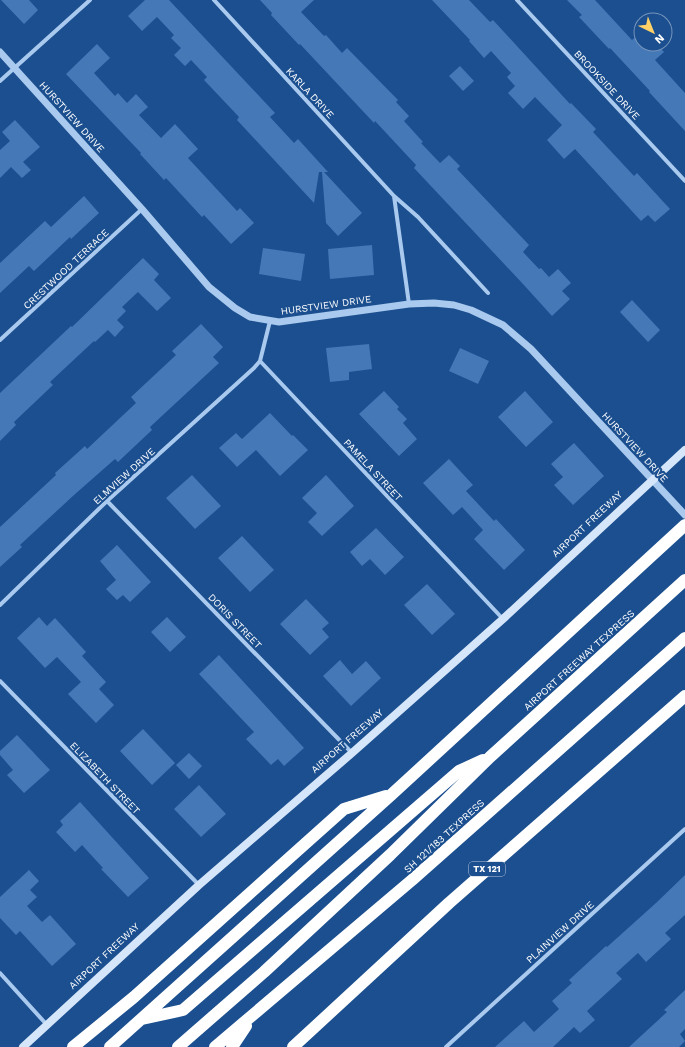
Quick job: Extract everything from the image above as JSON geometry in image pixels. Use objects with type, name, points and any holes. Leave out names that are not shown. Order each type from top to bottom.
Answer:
[{"type":"highway","points":[[110,1047],[391,795],[685,525]]},
{"type":"highway","name":"AIRPORT FREEWAY TEXPRESS","points":[[490,758],[685,580]]},
{"type":"highway","name":"SH 121/183 TEXPRESS","points":[[215,1047],[412,880],[685,638]]},
{"type":"highway","name":"TX 121","points":[[293,1047],[449,903],[685,696]]},
{"type":"highway","points":[[141,1019],[184,1010],[459,771],[490,758]]},
{"type":"highway","points":[[178,1047],[264,972],[390,855],[490,758]]},
{"type":"highway","points":[[73,1047],[134,997],[344,809],[391,795]]},
{"type":"highway","points":[[232,1047],[254,1013]]},
{"type":"main road","name":"AIRPORT FREEWAY","points":[[23,1047],[199,885],[352,753],[503,619],[685,450]]},
{"type":"street","points":[[0,81],[90,0]]},
{"type":"street","name":"KARLA DRIVE","points":[[214,0],[394,196],[418,217],[488,293]]},
{"type":"street","name":"BROOKSIDE DRIVE","points":[[517,0],[685,181]]},
{"type":"street","name":"HURSTVIEW DRIVE","points":[[0,52],[142,209],[209,287],[235,308],[250,317],[279,322],[409,304],[434,303],[454,305],[487,316],[503,325],[531,349],[685,515]]},
{"type":"street","points":[[394,196],[409,304]]},
{"type":"street","name":"CRESTWOOD TERRACE","points":[[0,340],[142,209]]},
{"type":"street","points":[[260,361],[270,321]]},
{"type":"street","name":"ELMVIEW DRIVE","points":[[0,605],[107,501],[260,361]]},
{"type":"street","name":"PAMELA STREET","points":[[260,361],[503,619]]},
{"type":"street","name":"DORIS STREET","points":[[107,501],[352,753]]},
{"type":"street","name":"ELIZABETH STREET","points":[[0,682],[199,885]]},
{"type":"street","name":"PLAINVIEW DRIVE","points":[[446,1047],[685,829]]},
{"type":"street","points":[[0,973],[47,1024]]},
{"type":"building","points":[[1,0],[29,0],[38,10],[24,24]]},
{"type":"building","points":[[145,0],[169,0],[275,113],[270,117],[294,143],[298,139],[328,172],[324,172],[362,213],[338,236],[326,223],[322,172],[319,172],[314,203],[237,120],[239,117],[204,80],[207,77],[191,60],[185,66],[174,55],[181,48],[171,38],[174,35],[157,17],[142,31],[128,16]]},
{"type":"building","points":[[260,0],[314,0],[301,12],[324,36],[326,35],[342,53],[347,48],[398,100],[396,102],[409,116],[404,121],[423,142],[421,143],[440,163],[449,155],[460,166],[457,169],[529,245],[523,252],[539,269],[541,268],[549,277],[558,269],[571,283],[562,291],[570,299],[552,316],[414,168],[416,165],[375,121],[374,123],[300,44],[299,45],[271,15],[272,13]]},
{"type":"building","points":[[432,0],[469,0],[490,22],[493,20],[570,104],[571,103],[596,129],[593,132],[634,176],[637,173],[670,209],[655,222],[648,215],[641,221],[575,149],[564,159],[547,140],[562,125],[535,97],[523,109],[508,93],[515,86],[507,77],[511,73],[491,51],[484,58],[469,41],[470,40]]},
{"type":"building","points":[[567,0],[595,0],[632,40],[633,39],[633,52],[664,52],[655,60],[685,93],[685,131],[649,92],[650,91],[579,17],[582,15]]},
{"type":"building","points":[[97,44],[110,58],[94,73],[115,96],[118,93],[127,103],[136,94],[148,107],[139,115],[161,138],[175,124],[198,149],[188,158],[237,211],[240,208],[254,223],[231,244],[204,215],[202,217],[166,178],[164,180],[140,154],[141,153],[66,74]]},
{"type":"building","points":[[460,66],[474,81],[463,91],[449,76]]},
{"type":"building","points":[[15,120],[40,147],[23,162],[31,170],[22,178],[11,167],[0,178],[0,150],[10,141],[2,132]]},
{"type":"building","points":[[84,196],[99,213],[71,239],[70,237],[34,271],[29,266],[0,293],[0,263],[45,221],[51,227]]},
{"type":"building","points":[[372,245],[374,275],[330,279],[328,249]]},
{"type":"building","points":[[263,248],[305,254],[301,281],[259,274]]},
{"type":"building","points":[[143,258],[159,274],[154,280],[171,298],[157,311],[138,292],[122,307],[126,311],[117,320],[124,327],[115,337],[108,330],[95,342],[94,341],[50,382],[53,385],[14,422],[16,425],[0,441],[0,393],[71,326],[72,327]]},
{"type":"building","points":[[632,300],[660,330],[648,342],[620,312]]},
{"type":"building","points":[[201,324],[223,347],[213,357],[219,363],[150,427],[152,430],[118,462],[115,459],[74,495],[20,545],[22,547],[0,567],[0,527],[56,475],[55,473],[85,446],[87,449],[136,403],[131,397],[176,355],[172,351]]},
{"type":"building","points":[[369,344],[372,369],[349,372],[349,380],[330,382],[326,348]]},
{"type":"building","points":[[460,348],[489,361],[478,384],[449,371]]},
{"type":"building","points":[[384,391],[399,407],[397,409],[407,419],[403,423],[417,439],[399,456],[359,414]]},
{"type":"building","points":[[525,391],[553,422],[526,447],[498,417]]},
{"type":"building","points":[[270,413],[308,450],[280,476],[256,450],[237,467],[219,448],[236,433],[242,439]]},
{"type":"building","points":[[574,443],[604,476],[573,505],[554,485],[563,477],[551,464]]},
{"type":"building","points":[[449,459],[473,485],[466,491],[494,521],[496,519],[525,550],[504,570],[474,539],[483,530],[462,507],[453,515],[423,483]]},
{"type":"building","points":[[192,475],[221,506],[195,529],[166,498]]},
{"type":"building","points":[[326,475],[354,506],[322,536],[308,522],[317,513],[302,498]]},
{"type":"building","points":[[376,528],[404,557],[385,575],[370,559],[362,566],[350,552]]},
{"type":"building","points":[[242,536],[274,570],[250,592],[218,558]]},
{"type":"building","points":[[117,545],[151,582],[130,602],[123,595],[117,600],[106,589],[116,580],[100,561]]},
{"type":"building","points":[[427,584],[455,614],[432,635],[404,605]]},
{"type":"building","points":[[306,599],[329,623],[322,629],[329,637],[310,655],[280,624]]},
{"type":"building","points":[[39,617],[47,626],[55,618],[86,652],[82,656],[106,682],[99,689],[114,705],[96,723],[68,694],[81,682],[57,657],[45,668],[17,638]]},
{"type":"building","points":[[167,617],[186,637],[170,652],[151,632]]},
{"type":"building","points":[[219,655],[304,748],[284,766],[278,759],[271,765],[246,739],[254,732],[199,674]]},
{"type":"building","points":[[340,660],[352,674],[366,661],[381,678],[351,706],[323,676]]},
{"type":"building","points":[[143,729],[175,763],[152,785],[120,751]]},
{"type":"building","points":[[17,735],[50,770],[24,793],[7,775],[13,770],[0,755],[0,751]]},
{"type":"building","points":[[189,753],[202,766],[189,779],[176,765]]},
{"type":"building","points":[[199,785],[226,814],[201,837],[174,809]]},
{"type":"building","points":[[80,802],[149,878],[128,897],[101,869],[103,868],[82,845],[75,852],[56,832],[63,825],[60,821]]},
{"type":"building","points":[[29,870],[39,881],[30,890],[37,897],[27,906],[42,922],[50,915],[76,944],[52,966],[20,931],[16,935],[0,918],[0,897]]},
{"type":"building","points":[[685,875],[685,915],[665,933],[671,939],[646,962],[638,953],[616,973],[622,979],[587,1011],[595,1020],[580,1033],[574,1027],[553,1047],[495,1047],[524,1021],[534,1032],[559,1009],[552,1001],[572,983],[569,980],[656,903]]},
{"type":"building","points":[[685,990],[685,1029],[680,1034],[685,1041],[679,1047],[629,1047],[667,1012],[664,1010]]}]
